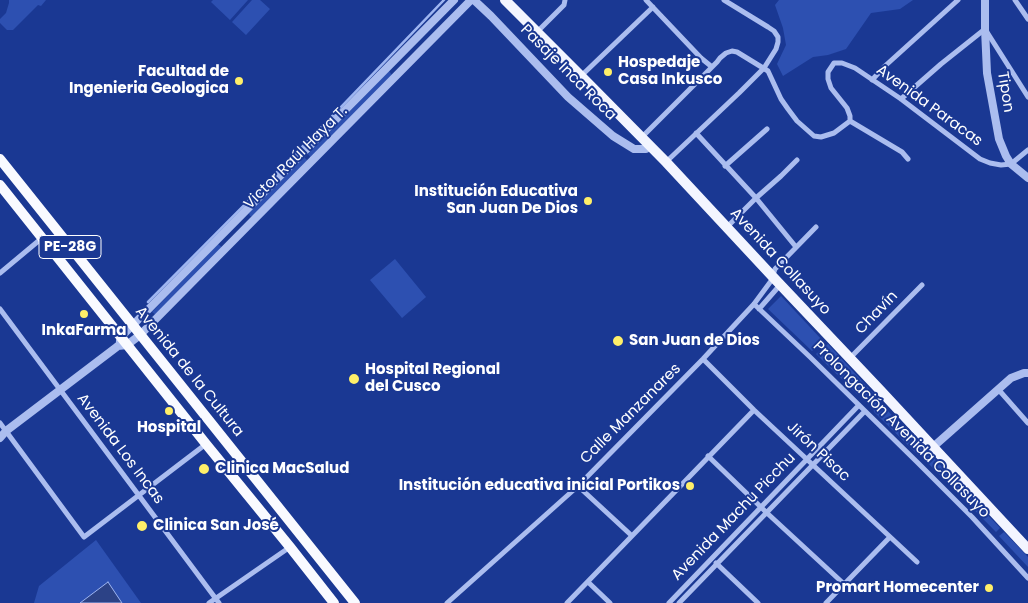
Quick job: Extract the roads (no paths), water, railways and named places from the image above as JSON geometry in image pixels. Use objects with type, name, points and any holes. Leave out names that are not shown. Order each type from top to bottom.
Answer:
[{"type":"highway","name":"Avenida de la Cultura","points":[[0,159],[356,603]]},
{"type":"highway","name":"Avenida de la Cultura","points":[[0,184],[122,343],[334,603]]},
{"type":"main road","name":"Avenida Collasuyo","points":[[505,0],[666,162],[1028,549]]},
{"type":"street","name":"Victor Raúl Haya T.","points":[[122,343],[132,325],[454,0]]},
{"type":"street","name":"Victor Raúl Haya T.","points":[[122,343],[140,335],[473,0]]},
{"type":"street","name":"Pasaje Inca Roca","points":[[473,0],[491,16],[568,97],[613,136],[634,149],[646,149],[650,146]]},
{"type":"street","points":[[537,32],[564,5],[565,0]]},
{"type":"street","points":[[646,0],[712,67]]},
{"type":"street","points":[[666,162],[740,93],[764,68],[776,50],[778,37],[774,31],[724,0]]},
{"type":"street","points":[[872,80],[958,0]]},
{"type":"street","name":"Tipon","points":[[985,0],[987,73],[999,139],[1011,164],[1028,178]]},
{"type":"street","points":[[1015,0],[1028,19]]},
{"type":"street","points":[[581,76],[653,7]]},
{"type":"street","points":[[900,99],[985,28],[1028,97]]},
{"type":"street","points":[[420,34],[429,43]]},
{"type":"street","points":[[642,137],[720,58],[732,51],[738,52],[771,74],[781,99],[797,121],[814,136],[821,137],[834,133],[850,121],[902,152],[908,159]]},
{"type":"street","name":"Avenida Paracas","points":[[850,121],[847,108],[831,88],[828,78],[828,72],[834,63],[842,63],[854,68],[900,99],[980,159],[1001,165],[1011,164]]},
{"type":"street","points":[[725,166],[767,129]]},
{"type":"street","points":[[696,133],[756,198],[796,248]]},
{"type":"street","points":[[1011,164],[1028,150]]},
{"type":"street","points":[[727,228],[797,160]]},
{"type":"street","name":"Calle Manzanares","points":[[447,603],[578,486],[703,359],[754,304],[771,281],[775,269],[816,228]]},
{"type":"street","points":[[0,273],[42,238]]},
{"type":"street","points":[[759,309],[780,285]]},
{"type":"street","name":"Chavín","points":[[850,358],[922,285]]},
{"type":"street","name":"Prolongación Avenida Collasuyo","points":[[754,304],[810,356],[972,517],[1028,578]]},
{"type":"street","name":"Avenida Los Incas","points":[[0,309],[217,601]]},
{"type":"street","points":[[0,438],[3,431],[61,391],[122,343]]},
{"type":"street","name":"Jirón Pisac","points":[[703,359],[754,410],[917,562]]},
{"type":"street","points":[[933,447],[1011,378],[1028,373]]},
{"type":"street","points":[[998,389],[1028,422]]},
{"type":"street","name":"Avenida Machu Picchu","points":[[669,603],[858,405]]},
{"type":"street","points":[[567,603],[754,410]]},
{"type":"street","name":"Avenida Machu Picchu","points":[[680,603],[865,411]]},
{"type":"street","points":[[0,423],[3,431],[84,537],[206,444]]},
{"type":"street","points":[[708,456],[767,514],[844,584]]},
{"type":"street","points":[[578,486],[631,535]]},
{"type":"street","points":[[826,603],[890,537]]},
{"type":"street","points":[[209,603],[217,601],[290,547]]},
{"type":"street","points":[[712,559],[758,603]]},
{"type":"street","points":[[588,582],[610,603]]},
{"type":"waterway","points":[[148,302],[319,130],[444,0]]},
{"type":"place","name":"Hospedaje Casa Inkusco","points":[[608,72]]},
{"type":"place","name":"Facultad de Ingenieria Geologica","points":[[239,81]]},
{"type":"place","name":"Institución Educativa San Juan De Dios","points":[[588,201]]},
{"type":"place","name":"InkaFarma","points":[[84,314]]},
{"type":"place","name":"San Juan de Dios","points":[[618,341]]},
{"type":"place","name":"Hospital Regional del Cusco","points":[[354,379]]},
{"type":"place","name":"Hospital","points":[[169,411]]},
{"type":"place","name":"Clinica MacSalud","points":[[204,469]]},
{"type":"place","name":"Institución educativa inicial Portikos","points":[[690,486]]},
{"type":"place","name":"Clinica San José","points":[[142,526]]},
{"type":"place","name":"Promart Homecenter","points":[[989,588]]}]
